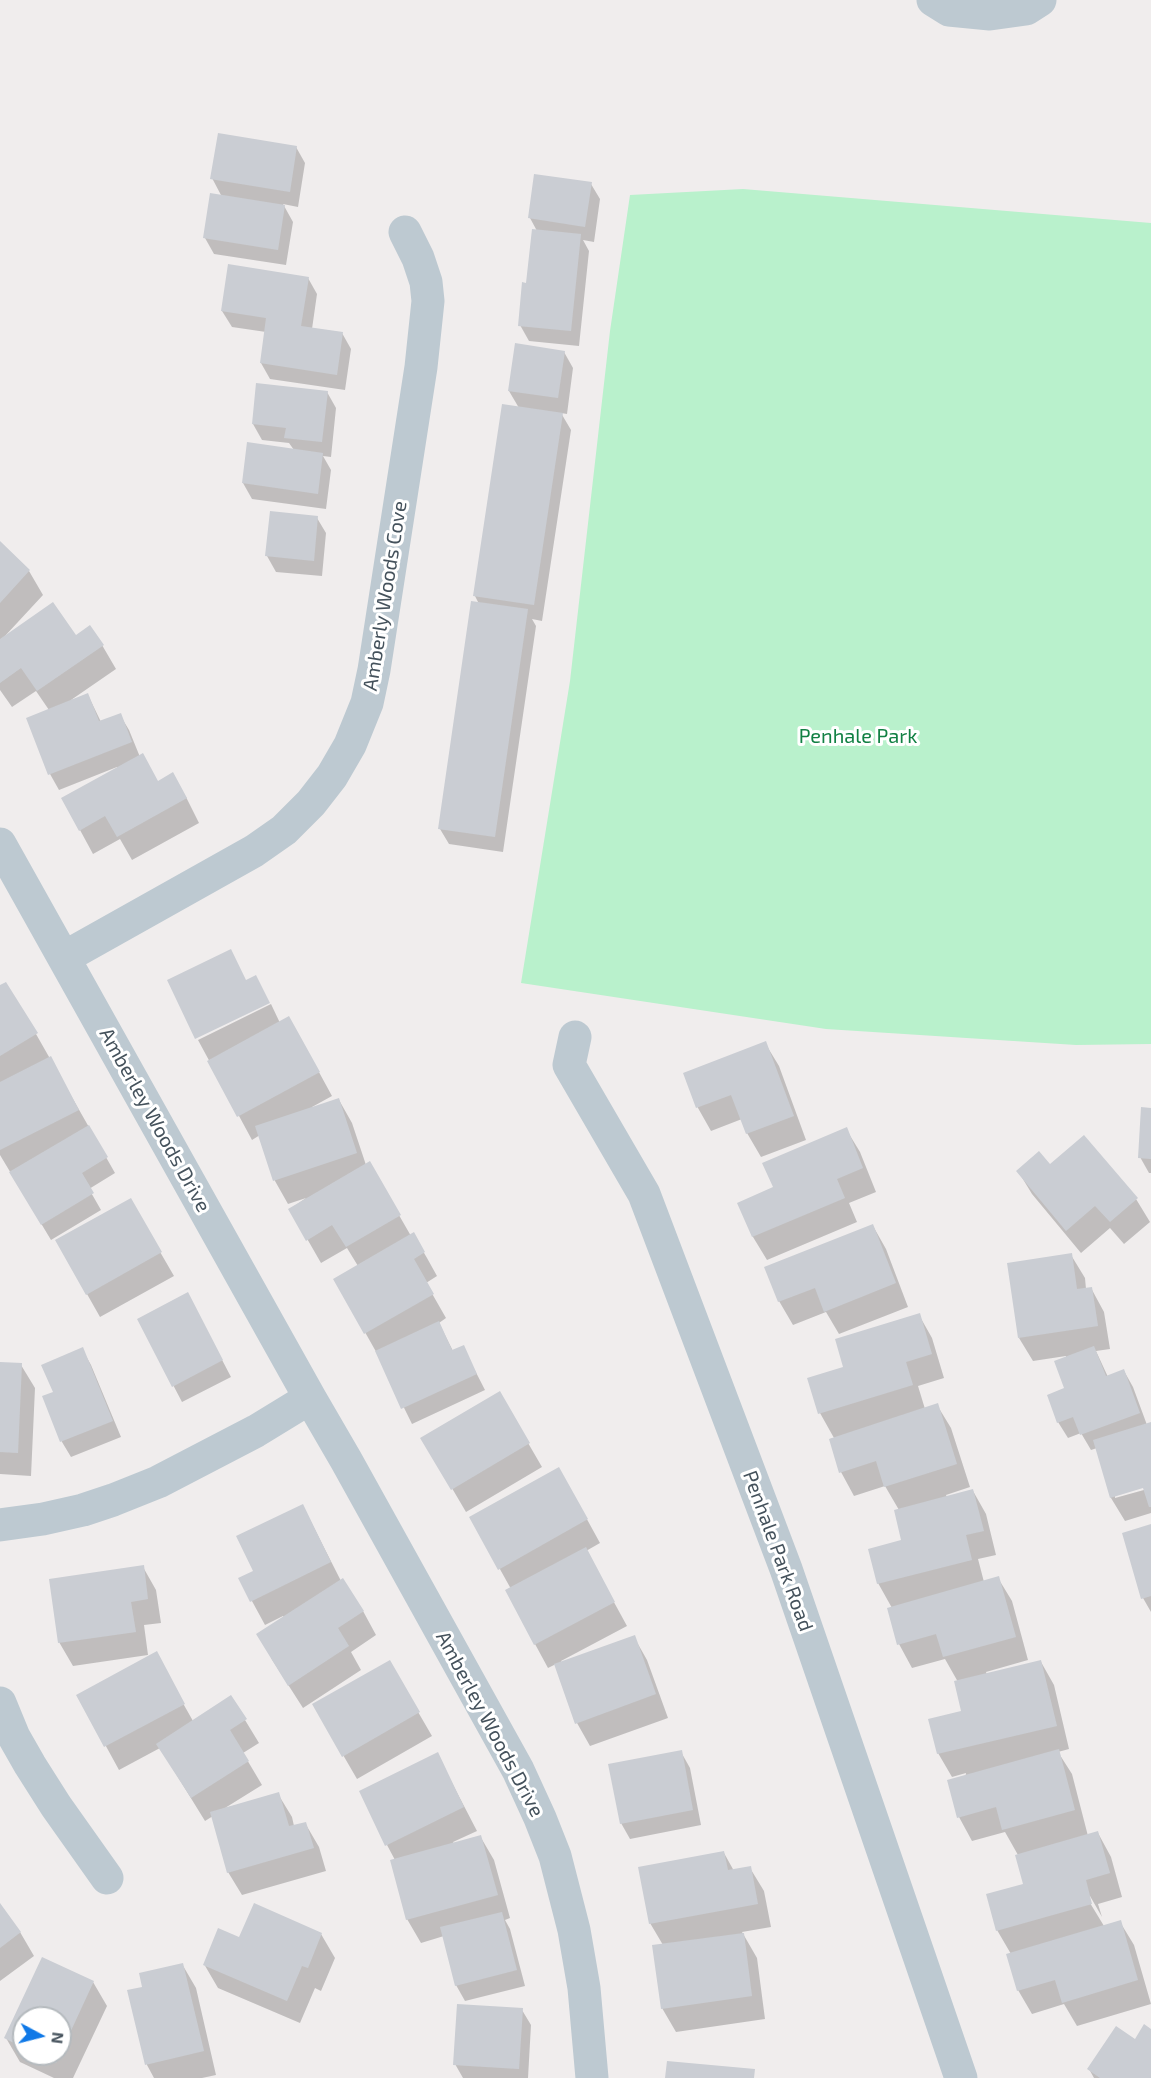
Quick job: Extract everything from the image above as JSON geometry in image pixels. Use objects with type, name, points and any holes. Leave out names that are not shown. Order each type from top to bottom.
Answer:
[{"type":"street","points":[[933,0],[949,10],[990,14],[1026,9],[1040,0]]},
{"type":"street","name":"Amberly Woods Cove","points":[[65,957],[254,851],[284,830],[311,803],[332,777],[350,745],[367,703],[374,670],[421,366],[428,301],[426,282],[418,258],[405,232]]},
{"type":"street","name":"Amberley Woods Drive","points":[[0,844],[518,1770],[555,1856],[574,1930],[584,1988],[592,2078]]},
{"type":"street","name":"Penhale Park Road","points":[[575,1037],[569,1065],[644,1194],[786,1569],[961,2078]]},
{"type":"street","points":[[0,1524],[43,1519],[83,1510],[158,1482],[256,1431],[310,1398]]},
{"type":"street","points":[[0,1703],[14,1737],[30,1765],[107,1878]]},
{"type":"green space","name":"Penhale Park","points":[[743,189],[1151,223],[1151,1044],[1076,1045],[826,1029],[521,983],[570,681],[610,331],[630,195]]},
{"type":"building","points":[[218,133],[297,146],[290,192],[210,179]]},
{"type":"building","points":[[534,174],[592,182],[585,227],[528,218]]},
{"type":"building","points":[[210,193],[285,205],[278,250],[203,238]]},
{"type":"building","points":[[532,229],[581,234],[571,331],[518,326],[522,282],[526,283]]},
{"type":"building","points":[[228,264],[309,277],[301,326],[343,332],[337,375],[260,363],[266,318],[221,311]]},
{"type":"building","points":[[515,343],[565,351],[558,398],[508,391]]},
{"type":"building","points":[[256,383],[328,391],[322,442],[284,438],[286,428],[252,424]]},
{"type":"building","points":[[502,404],[563,413],[534,605],[473,596]]},
{"type":"building","points":[[247,442],[323,453],[318,494],[242,483]]},
{"type":"building","points":[[270,511],[318,516],[314,561],[265,556]]},
{"type":"building","points":[[0,541],[30,570],[0,603]]},
{"type":"building","points":[[471,601],[528,609],[495,837],[438,829]]},
{"type":"building","points":[[53,602],[76,635],[90,625],[104,645],[37,691],[21,668],[0,683],[0,639]]},
{"type":"building","points":[[88,693],[99,721],[121,713],[132,742],[48,775],[26,718]]},
{"type":"building","points":[[143,753],[158,781],[173,772],[187,798],[117,837],[105,816],[79,831],[61,798]]},
{"type":"building","points":[[231,949],[246,980],[256,975],[270,1003],[195,1039],[167,980]]},
{"type":"building","points":[[6,982],[38,1033],[0,1056],[0,985]]},
{"type":"building","points":[[289,1016],[320,1072],[237,1117],[207,1061]]},
{"type":"building","points":[[766,1041],[794,1116],[746,1134],[731,1095],[696,1108],[683,1073]]},
{"type":"building","points":[[51,1056],[79,1110],[0,1150],[0,1082]]},
{"type":"building","points":[[339,1098],[357,1153],[273,1181],[255,1126]]},
{"type":"building","points":[[1141,1107],[1151,1108],[1151,1159],[1138,1158]]},
{"type":"building","points":[[89,1125],[108,1157],[82,1173],[94,1193],[41,1225],[9,1172]]},
{"type":"building","points":[[847,1127],[863,1168],[837,1179],[845,1198],[752,1237],[737,1203],[773,1187],[762,1163]]},
{"type":"building","points":[[1084,1135],[1138,1198],[1110,1222],[1095,1206],[1066,1231],[1016,1171],[1039,1151],[1050,1164]]},
{"type":"building","points":[[370,1161],[401,1215],[346,1247],[332,1225],[306,1241],[288,1209]]},
{"type":"building","points":[[131,1198],[162,1252],[86,1295],[55,1240]]},
{"type":"building","points":[[873,1224],[896,1283],[824,1312],[815,1288],[778,1302],[764,1267]]},
{"type":"building","points":[[414,1232],[425,1252],[414,1259],[434,1294],[364,1334],[333,1279]]},
{"type":"building","points":[[1072,1253],[1077,1289],[1092,1287],[1098,1326],[1018,1338],[1007,1263]]},
{"type":"building","points":[[188,1292],[223,1360],[172,1387],[137,1319]]},
{"type":"building","points":[[920,1313],[932,1354],[906,1362],[913,1385],[818,1414],[807,1378],[843,1367],[835,1339]]},
{"type":"building","points":[[439,1321],[452,1350],[464,1345],[477,1374],[401,1409],[375,1351]]},
{"type":"building","points":[[1094,1346],[1106,1376],[1124,1369],[1140,1413],[1080,1435],[1073,1417],[1057,1423],[1047,1395],[1064,1388],[1054,1361]]},
{"type":"building","points":[[83,1347],[113,1421],[60,1442],[42,1396],[53,1392],[41,1365]]},
{"type":"building","points":[[0,1362],[22,1363],[18,1453],[0,1452]]},
{"type":"building","points":[[500,1391],[530,1443],[451,1490],[420,1438]]},
{"type":"building","points":[[938,1403],[957,1464],[884,1487],[876,1461],[839,1473],[829,1439]]},
{"type":"building","points":[[1151,1422],[1151,1507],[1149,1507],[1143,1488],[1110,1498],[1093,1440]]},
{"type":"building","points":[[559,1467],[588,1519],[498,1570],[469,1517]]},
{"type":"building","points":[[973,1489],[984,1531],[966,1535],[972,1560],[877,1584],[868,1549],[901,1540],[894,1510]]},
{"type":"building","points":[[303,1504],[331,1562],[250,1602],[238,1578],[253,1571],[236,1536]]},
{"type":"building","points":[[1151,1524],[1151,1596],[1141,1599],[1122,1533]]},
{"type":"building","points":[[586,1547],[615,1602],[534,1645],[505,1590]]},
{"type":"building","points":[[144,1565],[148,1599],[131,1602],[136,1632],[58,1643],[49,1579]]},
{"type":"building","points":[[999,1576],[1016,1637],[943,1657],[936,1634],[897,1645],[887,1608]]},
{"type":"building","points":[[343,1578],[364,1611],[338,1628],[349,1646],[288,1686],[256,1634]]},
{"type":"building","points":[[635,1635],[656,1694],[575,1724],[554,1664]]},
{"type":"building","points":[[157,1651],[185,1704],[104,1747],[76,1695]]},
{"type":"building","points":[[390,1660],[420,1712],[342,1757],[312,1704]]},
{"type":"building","points":[[1041,1660],[1057,1726],[937,1754],[928,1719],[961,1711],[954,1681]]},
{"type":"building","points":[[231,1695],[247,1719],[230,1730],[249,1761],[191,1798],[156,1744]]},
{"type":"building","points":[[1059,1749],[1075,1810],[1002,1830],[996,1807],[957,1818],[947,1780]]},
{"type":"building","points":[[682,1750],[693,1810],[620,1824],[608,1764]]},
{"type":"building","points":[[438,1752],[464,1807],[385,1846],[359,1791]]},
{"type":"building","points":[[279,1792],[289,1826],[306,1822],[314,1848],[227,1873],[210,1812]]},
{"type":"building","points":[[1098,1831],[1110,1873],[1086,1880],[1092,1904],[996,1931],[986,1894],[1023,1884],[1015,1855]]},
{"type":"building","points":[[481,1835],[498,1895],[406,1920],[390,1860]]},
{"type":"building","points":[[724,1851],[728,1870],[751,1866],[758,1904],[649,1924],[638,1867]]},
{"type":"building","points":[[0,1903],[21,1932],[0,1948]]},
{"type":"building","points":[[254,1903],[322,1933],[308,1968],[302,1966],[287,2001],[203,1965],[218,1928],[239,1937]]},
{"type":"building","points":[[502,1912],[517,1970],[455,1986],[440,1927]]},
{"type":"building","points":[[1121,1920],[1138,1980],[1062,2003],[1055,1980],[1017,1991],[1006,1954]]},
{"type":"building","points":[[744,1933],[752,1996],[661,2009],[652,1945]]},
{"type":"building","points":[[42,1957],[94,1981],[72,2028],[72,2006],[19,2006]]},
{"type":"building","points":[[183,1963],[204,2051],[145,2065],[127,1990],[142,1987],[139,1973]]},
{"type":"building","points":[[457,2004],[523,2008],[519,2069],[453,2065]]},
{"type":"building","points":[[12,2021],[12,2042],[4,2038]]},
{"type":"building","points":[[1144,2024],[1151,2029],[1151,2078],[1100,2078],[1087,2069],[1116,2026],[1135,2039]]},
{"type":"building","points":[[667,2061],[755,2069],[754,2078],[665,2078]]}]
